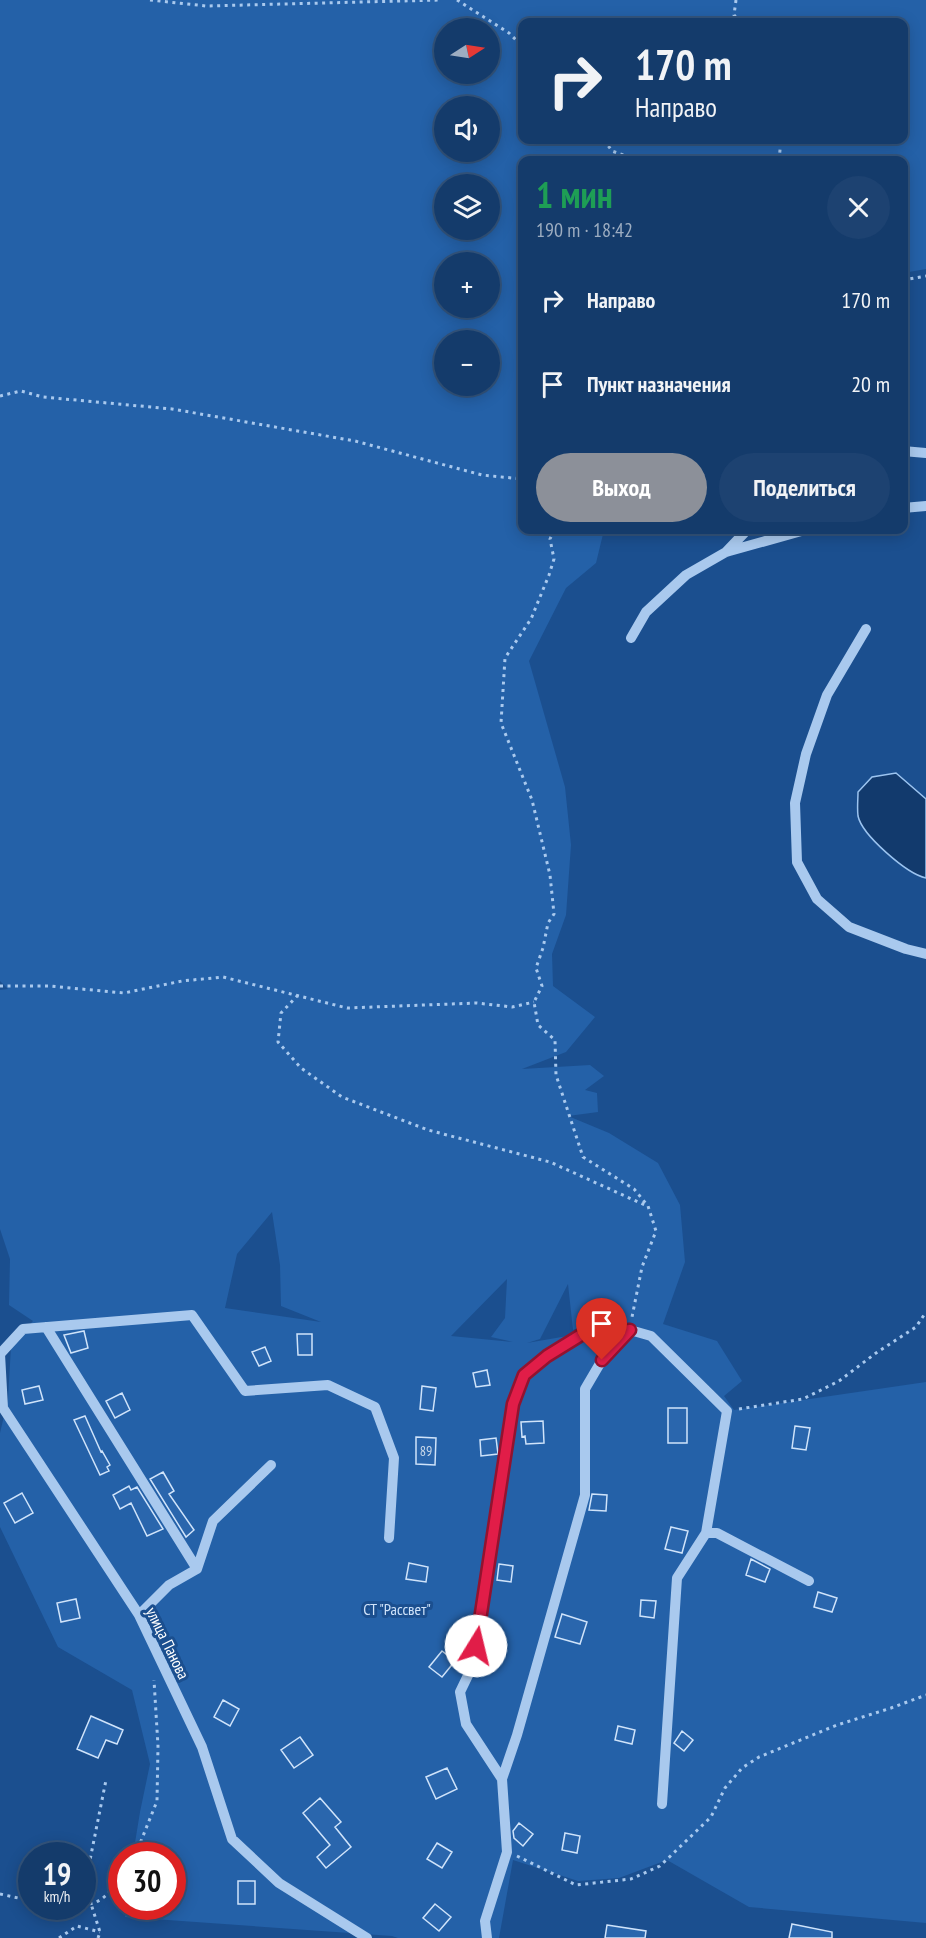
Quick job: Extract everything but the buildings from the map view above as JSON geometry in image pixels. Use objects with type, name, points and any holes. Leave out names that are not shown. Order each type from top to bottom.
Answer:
[{"type":"street","points":[[908,451],[926,453]]},
{"type":"street","points":[[908,508],[926,506]]},
{"type":"street","points":[[726,552],[743,534]]},
{"type":"street","points":[[632,638],[646,612],[686,575],[726,552],[791,534]]},
{"type":"street","points":[[866,629],[827,695],[806,754],[795,804],[797,862],[817,899],[849,927],[906,949],[926,954]]},
{"type":"street","points":[[197,1569],[46,1327],[192,1315],[245,1391],[328,1384],[375,1407],[393,1458],[389,1538]]},
{"type":"street","name":"улица Панова","points":[[46,1327],[22,1329],[0,1354],[3,1408],[139,1615],[202,1748],[232,1839],[279,1883],[367,1938]]},
{"type":"street","points":[[487,1938],[485,1921],[507,1852],[502,1779],[517,1735],[585,1495],[585,1389],[602,1360],[630,1330]]},
{"type":"street","points":[[502,1779],[466,1724],[460,1692],[473,1665],[513,1404],[524,1375],[547,1356],[581,1335],[630,1330],[651,1336],[727,1411],[706,1533],[677,1578],[662,1804]]},
{"type":"street","points":[[139,1615],[169,1585],[197,1569],[213,1521],[271,1465]]},
{"type":"street","points":[[706,1533],[717,1533],[809,1581]]},
{"type":"path","points":[[150,0],[206,6],[440,0]]},
{"type":"path","points":[[457,0],[509,33],[518,42]]},
{"type":"path","points":[[736,0],[734,15],[737,18]]},
{"type":"path","points":[[607,144],[612,151],[626,156]]},
{"type":"path","points":[[908,278],[926,276]]},
{"type":"path","points":[[0,396],[21,391],[43,397],[172,409],[355,441],[482,476],[518,479]]},
{"type":"path","points":[[552,534],[550,539],[554,559],[549,575],[531,619],[505,658],[501,723],[532,800],[550,875],[554,914],[548,923],[536,968],[542,987],[534,1002],[538,1025],[555,1040],[556,1075],[583,1157],[634,1189],[648,1206],[656,1231],[642,1266],[630,1330]]},
{"type":"path","points":[[0,986],[48,986],[124,993],[182,981],[223,977],[347,1008],[477,1003],[512,1007],[534,1002]]},
{"type":"path","points":[[298,994],[281,1013],[278,1042],[302,1068],[342,1097],[428,1130],[550,1162],[648,1206]]},
{"type":"path","points":[[727,1411],[803,1399],[839,1381],[916,1327],[926,1312]]},
{"type":"path","points":[[141,1842],[158,1801],[154,1678]]},
{"type":"path","points":[[507,1852],[576,1885],[631,1879],[660,1866],[711,1817],[725,1788],[742,1768],[759,1757],[837,1725],[926,1695]]},
{"type":"path","points":[[94,1842],[106,1780]]},
{"type":"path","points":[[96,1903],[108,1893]]},
{"type":"path","points":[[0,1894],[18,1898]]},
{"type":"path","points":[[96,1918],[100,1932],[98,1938]]},
{"type":"path","points":[[59,1938],[77,1926],[100,1932]]},
{"type":"green space","name":"СТ \"Рассвет\"","points":[[0,0],[926,0],[926,269],[908,272],[908,156],[518,156],[518,534],[603,534],[596,563],[566,588],[529,661],[565,787],[571,845],[566,915],[552,954],[553,986],[595,1017],[566,1052],[522,1069],[590,1065],[604,1076],[585,1090],[597,1093],[598,1112],[568,1116],[609,1133],[658,1163],[680,1205],[685,1262],[663,1324],[717,1341],[742,1381],[724,1396],[734,1410],[926,1382],[926,1923],[749,1907],[667,1860],[619,1878],[578,1881],[513,1860],[499,1938],[398,1938],[167,1920],[186,1920],[186,1842],[135,1842],[150,1764],[132,1690],[58,1647],[0,1527],[0,1433],[8,1399],[11,1346],[33,1321],[9,1305],[10,1259],[0,1229],[0,990],[8,989],[0,981]],"holes":[[[272,1212],[280,1265],[281,1306],[321,1322],[225,1308],[237,1254]],[[507,1279],[505,1318],[491,1337],[513,1342],[451,1336]],[[568,1284],[573,1330],[597,1320],[625,1326],[527,1343],[540,1339]]]},
{"type":"shaded area","points":[[896,773],[926,799],[926,878],[908,869],[886,853],[861,824],[858,816],[858,792],[872,777]]},
{"type":"route","points":[[476,1646],[513,1404],[524,1375],[547,1356],[581,1335],[630,1330],[602,1360]]}]
